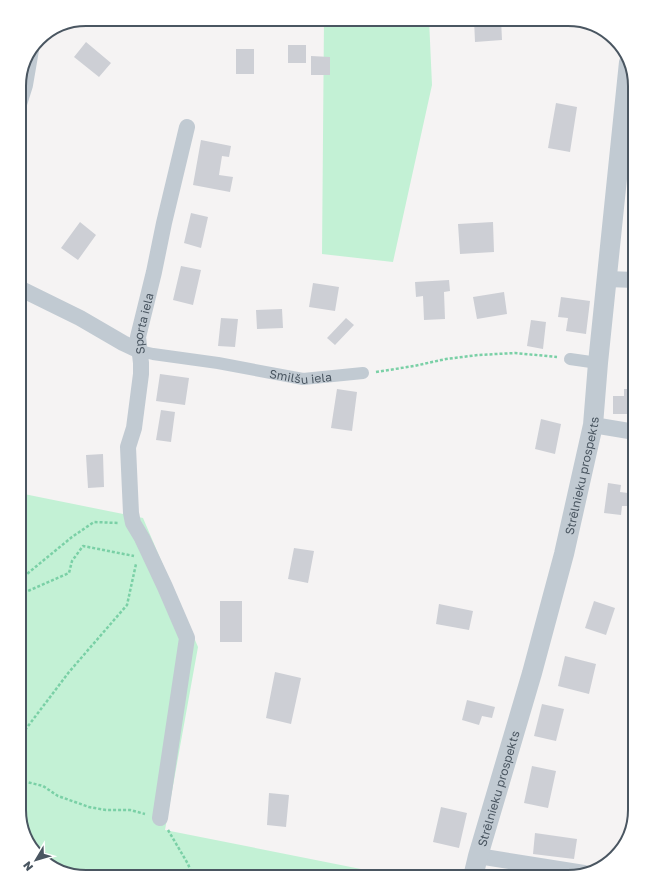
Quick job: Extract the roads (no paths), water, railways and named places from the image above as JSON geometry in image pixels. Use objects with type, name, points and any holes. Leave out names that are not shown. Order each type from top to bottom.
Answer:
[{"type":"street","name":"Strēlnieku prospekts","points":[[475,870],[532,673],[564,554],[593,425],[607,278],[628,114]]},
{"type":"street","name":"Sporta iela","points":[[160,818],[187,638],[142,538],[133,523],[131,513],[128,447],[134,428],[141,374],[138,337],[187,127]]},
{"type":"street","points":[[607,278],[628,280]]},
{"type":"street","name":"Smilšu iela","points":[[26,291],[80,318],[140,351],[218,363],[303,379],[363,373]]},
{"type":"street","points":[[570,359],[598,363]]},
{"type":"street","points":[[593,425],[628,431]]},
{"type":"street","points":[[478,856],[565,870]]}]
